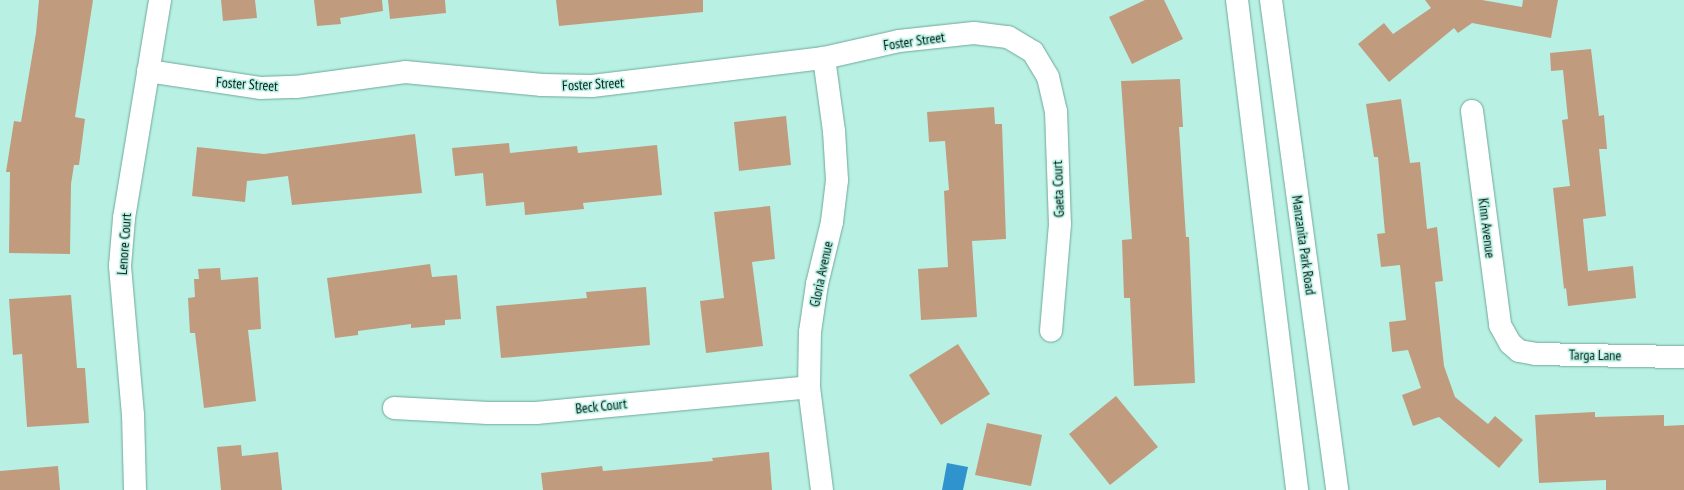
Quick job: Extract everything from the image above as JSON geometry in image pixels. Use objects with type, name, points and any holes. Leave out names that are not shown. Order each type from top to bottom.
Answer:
[{"type":"street","name":"Lenore Court","points":[[135,490],[133,415],[120,266],[124,218],[160,0]]},
{"type":"street","points":[[1237,0],[1297,490]]},
{"type":"street","name":"Manzanita Park Road","points":[[1271,0],[1337,490]]},
{"type":"street","name":"Foster Street","points":[[148,71],[260,88],[296,87],[405,72],[542,85],[592,86],[824,58],[899,41],[974,33],[1008,37],[1032,52]]},
{"type":"street","name":"Gaeta Court","points":[[1032,52],[1048,76],[1056,111],[1060,224],[1050,331]]},
{"type":"street","name":"Gloria Avenue","points":[[822,490],[809,386],[810,332],[817,284],[832,222],[837,180],[834,131],[824,58]]},
{"type":"street","name":"Kinn Avenue","points":[[1472,111],[1500,326],[1510,343]]},
{"type":"street","name":"Targa Lane","points":[[1510,343],[1519,351],[1536,354],[1684,357]]},
{"type":"street","name":"Beck Court","points":[[394,408],[488,413],[536,413],[809,386]]},
{"type":"water","points":[[947,463],[968,467],[963,490],[942,490]]},
{"type":"building","points":[[39,0],[93,0],[75,117],[85,119],[79,165],[74,165],[71,184],[70,254],[9,253],[10,172],[6,172],[14,121],[21,122],[36,33]]},
{"type":"building","points":[[221,0],[255,0],[257,18],[223,21]]},
{"type":"building","points":[[314,0],[382,0],[383,11],[340,18],[341,24],[317,26]]},
{"type":"building","points":[[388,0],[445,0],[446,13],[390,19]]},
{"type":"building","points":[[556,0],[703,0],[703,12],[559,26]]},
{"type":"building","points":[[1145,0],[1164,0],[1183,39],[1132,64],[1109,17]]},
{"type":"building","points":[[1425,0],[1482,0],[1522,7],[1523,0],[1558,0],[1551,38],[1472,23],[1458,33],[1454,28],[1389,82],[1358,44],[1384,23],[1393,34],[1431,8]]},
{"type":"building","points":[[1591,49],[1599,116],[1604,115],[1607,149],[1599,149],[1606,216],[1583,219],[1588,271],[1633,266],[1636,298],[1568,306],[1566,288],[1564,289],[1553,188],[1570,186],[1562,120],[1568,119],[1563,70],[1551,71],[1550,53]]},
{"type":"building","points":[[1180,79],[1183,127],[1179,127],[1186,237],[1189,237],[1195,383],[1134,386],[1130,298],[1124,298],[1122,240],[1132,239],[1121,81]]},
{"type":"building","points":[[1401,99],[1410,163],[1420,162],[1427,229],[1437,227],[1443,281],[1435,282],[1444,366],[1455,397],[1488,424],[1495,416],[1523,440],[1499,468],[1439,417],[1413,426],[1402,395],[1421,388],[1408,350],[1392,352],[1389,322],[1406,320],[1400,265],[1381,267],[1377,234],[1385,233],[1378,157],[1374,157],[1366,104]]},
{"type":"building","points":[[994,107],[995,124],[1002,124],[1006,239],[972,241],[977,317],[921,320],[918,269],[948,267],[944,191],[949,190],[945,141],[929,142],[927,112]]},
{"type":"building","points":[[786,116],[791,165],[739,171],[734,122]]},
{"type":"building","points":[[415,134],[422,193],[292,205],[288,176],[247,181],[245,202],[192,196],[197,147],[264,154]]},
{"type":"building","points":[[509,143],[510,153],[577,146],[578,153],[657,145],[662,195],[583,203],[584,209],[525,215],[524,202],[486,206],[483,173],[455,176],[452,148]]},
{"type":"building","points":[[770,206],[775,259],[752,262],[763,346],[706,353],[700,301],[724,298],[714,212]]},
{"type":"building","points":[[430,264],[432,277],[457,275],[461,319],[445,320],[445,325],[411,328],[411,324],[358,331],[358,335],[335,338],[327,278]]},
{"type":"building","points":[[220,268],[221,280],[258,277],[261,329],[248,330],[256,401],[204,408],[195,333],[190,333],[188,298],[195,297],[194,279],[199,279],[198,269]]},
{"type":"building","points":[[646,287],[650,345],[501,358],[496,306],[587,298],[586,292]]},
{"type":"building","points":[[71,295],[77,368],[85,368],[89,423],[27,427],[22,354],[13,355],[9,299]]},
{"type":"building","points":[[958,344],[990,394],[941,425],[909,375]]},
{"type":"building","points":[[1116,396],[1158,447],[1110,485],[1069,434]]},
{"type":"building","points":[[1595,412],[1595,417],[1664,415],[1664,426],[1684,425],[1684,490],[1606,490],[1606,480],[1539,483],[1535,415]]},
{"type":"building","points":[[987,423],[1042,435],[1031,486],[975,475]]},
{"type":"building","points":[[241,445],[242,456],[278,452],[282,490],[221,490],[217,447]]},
{"type":"building","points":[[769,452],[772,490],[543,490],[541,473],[602,466],[603,471],[713,461],[712,458]]},
{"type":"building","points":[[58,466],[60,490],[0,490],[0,471]]}]
